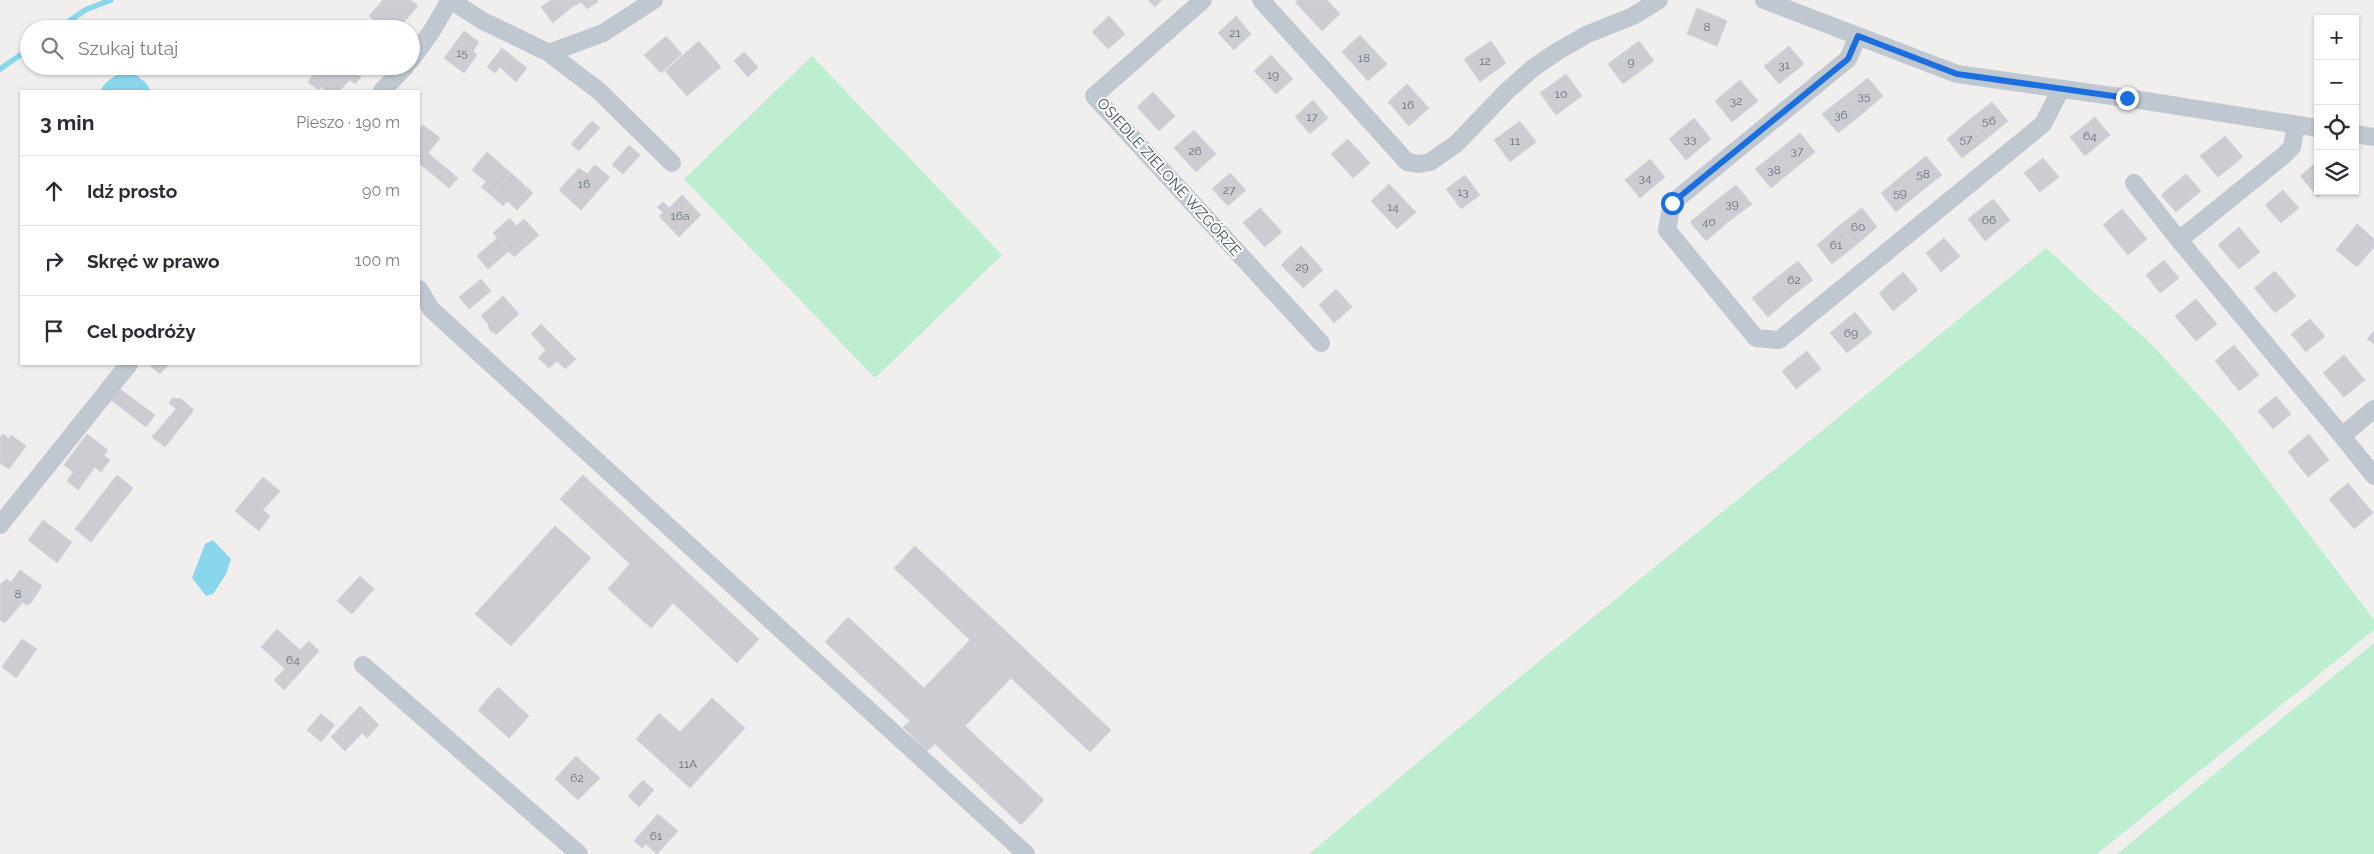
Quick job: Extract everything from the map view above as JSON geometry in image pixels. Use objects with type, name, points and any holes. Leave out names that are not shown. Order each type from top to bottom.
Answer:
[{"type":"street","points":[[420,47],[450,0],[483,21],[549,53],[599,91],[672,163]]},
{"type":"street","points":[[549,53],[603,33],[654,0]]},
{"type":"street","name":"OSIEDLE ZIELONE WZGÓRZE","points":[[1203,0],[1094,96],[1321,343]]},
{"type":"street","points":[[1261,0],[1407,162],[1419,164],[1430,162],[1456,144],[1507,91],[1545,59],[1588,34],[1633,16],[1659,0]]},
{"type":"street","points":[[1764,0],[1957,74],[2314,127]]},
{"type":"street","points":[[1858,36],[1848,59],[1672,203],[1667,230],[1756,338],[1778,340],[2043,124],[2061,89]]},
{"type":"street","points":[[383,90],[397,75]]},
{"type":"street","points":[[2179,240],[2283,156],[2292,147],[2296,125]]},
{"type":"street","points":[[2359,135],[2374,137]]},
{"type":"street","points":[[2134,183],[2374,476]]},
{"type":"street","points":[[420,291],[431,309],[1026,854]]},
{"type":"street","points":[[0,525],[128,365]]},
{"type":"street","points":[[2342,436],[2374,409]]},
{"type":"street","points":[[363,665],[579,854]]},
{"type":"green space","points":[[812,56],[1002,255],[875,378],[684,179]]},
{"type":"green space","points":[[2046,248],[2152,345],[2227,426],[2374,620],[2374,630],[2097,854],[1309,854],[1504,690]]},
{"type":"green space","points":[[2374,643],[2374,854],[2117,854]]},
{"type":"water","points":[[117,75],[136,75],[146,83],[150,90],[101,90]]},
{"type":"water","points":[[213,540],[231,559],[226,574],[213,594],[206,596],[192,578],[205,544]]},
{"type":"building","points":[[383,0],[411,0],[418,6],[406,20],[374,20],[369,16]]},
{"type":"building","points":[[551,0],[568,0],[572,7],[553,23],[541,7]]},
{"type":"building","points":[[568,0],[597,0],[598,2],[587,9],[581,2],[572,7]]},
{"type":"building","points":[[1148,0],[1162,0],[1155,7]]},
{"type":"building","points":[[1298,0],[1327,0],[1340,14],[1322,31],[1295,2]]},
{"type":"building","points":[[1697,8],[1727,21],[1717,46],[1687,34]]},
{"type":"building","points":[[1109,16],[1125,34],[1108,49],[1092,32]]},
{"type":"building","points":[[1236,16],[1251,34],[1234,50],[1218,33]]},
{"type":"building","points":[[464,31],[479,42],[473,51],[477,55],[464,73],[444,58]]},
{"type":"building","points":[[1360,35],[1387,64],[1368,81],[1342,52]]},
{"type":"building","points":[[666,36],[682,54],[661,73],[644,55]]},
{"type":"building","points":[[699,41],[721,67],[687,96],[665,71]]},
{"type":"building","points":[[1491,41],[1506,63],[1480,82],[1464,59]]},
{"type":"building","points":[[1639,41],[1654,61],[1623,84],[1608,64]]},
{"type":"building","points":[[1789,46],[1804,64],[1779,84],[1764,66]]},
{"type":"building","points":[[502,48],[527,68],[516,82],[500,67],[495,73],[487,67]]},
{"type":"building","points":[[744,52],[758,67],[748,77],[734,61]]},
{"type":"building","points":[[1271,55],[1293,79],[1276,94],[1254,71]]},
{"type":"building","points":[[1566,74],[1582,96],[1556,115],[1540,93]]},
{"type":"building","points":[[313,75],[358,75],[361,77],[355,84],[350,80],[340,90],[325,90],[321,87],[319,90],[308,82]]},
{"type":"building","points":[[1868,78],[1883,96],[1861,115],[1845,96]]},
{"type":"building","points":[[1740,80],[1758,101],[1732,122],[1715,101]]},
{"type":"building","points":[[1407,84],[1429,108],[1409,126],[1388,102]]},
{"type":"building","points":[[1153,92],[1175,116],[1159,131],[1137,107]]},
{"type":"building","points":[[1845,96],[1861,115],[1838,133],[1822,114]]},
{"type":"building","points":[[1313,100],[1328,118],[1310,134],[1295,117]]},
{"type":"building","points":[[1992,102],[2008,121],[1985,140],[1969,120]]},
{"type":"building","points":[[2095,117],[2110,135],[2085,156],[2070,137]]},
{"type":"building","points":[[1694,118],[1711,139],[1686,160],[1669,139]]},
{"type":"building","points":[[1969,120],[1985,140],[1962,158],[1947,139]]},
{"type":"building","points":[[592,121],[600,128],[579,151],[571,144]]},
{"type":"building","points":[[1520,121],[1536,142],[1510,162],[1494,140]]},
{"type":"building","points":[[423,125],[440,138],[428,153],[458,178],[449,188],[420,164],[420,129]]},
{"type":"building","points":[[1194,130],[1216,154],[1196,172],[1174,148]]},
{"type":"building","points":[[1800,133],[1815,152],[1793,170],[1778,151]]},
{"type":"building","points":[[2225,136],[2243,157],[2218,177],[2200,156]]},
{"type":"building","points":[[1348,139],[1370,163],[1353,178],[1331,154]]},
{"type":"building","points":[[629,145],[640,155],[623,174],[612,165]]},
{"type":"building","points":[[1778,151],[1793,170],[1771,188],[1755,169]]},
{"type":"building","points":[[487,152],[511,173],[491,195],[481,187],[486,182],[472,170]]},
{"type":"building","points":[[1926,156],[1942,175],[1919,193],[1904,174]]},
{"type":"building","points":[[2043,158],[2059,177],[2040,192],[2024,173]]},
{"type":"building","points":[[1650,159],[1665,177],[1640,198],[1625,180]]},
{"type":"building","points":[[2314,164],[2314,192],[2300,176]]},
{"type":"building","points":[[595,165],[610,177],[581,210],[559,190],[579,168],[587,174]]},
{"type":"building","points":[[511,173],[533,193],[517,210],[507,201],[503,206],[491,195]]},
{"type":"building","points":[[1230,173],[1246,190],[1228,206],[1212,189]]},
{"type":"building","points":[[1904,174],[1919,193],[1896,212],[1881,193]]},
{"type":"building","points":[[2186,174],[2201,191],[2176,212],[2161,195]]},
{"type":"building","points":[[1465,175],[1480,195],[1461,209],[1446,189]]},
{"type":"building","points":[[1389,184],[1416,212],[1397,229],[1371,201]]},
{"type":"building","points":[[1736,185],[1752,204],[1728,222],[1713,203]]},
{"type":"building","points":[[2283,190],[2299,208],[2281,223],[2265,205]]},
{"type":"building","points":[[682,195],[701,215],[679,237],[659,216],[663,213],[657,207],[663,202],[669,208]]},
{"type":"building","points":[[1993,199],[2010,220],[1985,241],[1968,219]]},
{"type":"building","points":[[1713,203],[1728,222],[1706,241],[1690,222]]},
{"type":"building","points":[[1260,208],[1282,232],[1265,247],[1243,223]]},
{"type":"building","points":[[1862,208],[1877,227],[1855,246],[1839,226]]},
{"type":"building","points":[[2122,209],[2147,239],[2128,255],[2103,225]]},
{"type":"building","points":[[510,218],[516,226],[524,219],[539,235],[514,257],[493,233]]},
{"type":"building","points":[[2357,224],[2374,239],[2374,247],[2357,267],[2336,250]]},
{"type":"building","points":[[1839,226],[1855,246],[1832,264],[1817,245]]},
{"type":"building","points":[[2239,227],[2260,252],[2239,269],[2218,245]]},
{"type":"building","points":[[497,238],[509,251],[488,269],[477,256]]},
{"type":"building","points":[[1944,238],[1960,256],[1941,272],[1926,253]]},
{"type":"building","points":[[1301,246],[1323,270],[1303,288],[1281,265]]},
{"type":"building","points":[[2164,260],[2179,278],[2160,293],[2146,275]]},
{"type":"building","points":[[1798,261],[1813,280],[1790,298],[1775,279]]},
{"type":"building","points":[[2275,271],[2296,296],[2275,313],[2254,288]]},
{"type":"building","points":[[1903,272],[1918,290],[1893,311],[1879,293]]},
{"type":"building","points":[[481,279],[491,291],[469,309],[459,297]]},
{"type":"building","points":[[1775,279],[1790,298],[1768,317],[1752,298]]},
{"type":"building","points":[[1336,289],[1352,307],[1334,323],[1319,305]]},
{"type":"building","points":[[503,296],[519,314],[497,334],[490,331],[488,324],[481,316]]},
{"type":"building","points":[[2196,299],[2217,324],[2196,341],[2175,316]]},
{"type":"building","points":[[1855,312],[1872,333],[1847,353],[1830,333]]},
{"type":"building","points":[[2310,319],[2325,336],[2306,352],[2291,334]]},
{"type":"building","points":[[541,324],[576,359],[565,369],[557,361],[549,368],[538,358],[546,350],[531,334]]},
{"type":"building","points":[[2374,331],[2374,344],[2367,339]]},
{"type":"building","points":[[2234,345],[2259,375],[2239,391],[2215,361]]},
{"type":"building","points":[[1807,351],[1821,369],[1796,389],[1782,371]]},
{"type":"building","points":[[2344,355],[2365,380],[2344,397],[2323,373]]},
{"type":"building","points":[[149,365],[168,365],[160,374]]},
{"type":"building","points":[[120,389],[155,415],[146,427],[111,400]]},
{"type":"building","points":[[2276,396],[2291,414],[2273,429],[2258,411]]},
{"type":"building","points":[[172,398],[181,399],[194,410],[165,447],[152,437],[176,409],[169,403]]},
{"type":"building","points":[[3,434],[9,439],[11,435],[26,446],[9,469],[0,463],[0,437]]},
{"type":"building","points":[[87,434],[108,450],[104,456],[110,460],[101,472],[95,467],[78,490],[67,481],[73,472],[64,465]]},
{"type":"building","points":[[2309,434],[2329,460],[2308,477],[2288,452]]},
{"type":"building","points":[[117,475],[133,488],[91,542],[75,529]]},
{"type":"building","points":[[583,475],[759,639],[737,663],[673,603],[651,628],[608,589],[630,564],[560,499]]},
{"type":"building","points":[[263,477],[280,491],[263,510],[270,516],[259,531],[235,511]]},
{"type":"building","points":[[2348,483],[2373,513],[2354,529],[2329,499]]},
{"type":"building","points":[[43,520],[72,542],[57,563],[28,540]]},
{"type":"building","points":[[555,526],[591,558],[511,646],[475,614]]},
{"type":"building","points":[[915,546],[1111,730],[1090,752],[1011,678],[965,726],[1044,800],[1021,825],[935,744],[927,751],[903,727],[910,721],[825,642],[848,617],[924,688],[970,640],[894,568]]},
{"type":"building","points":[[20,570],[42,586],[30,604],[26,605],[23,602],[5,623],[0,620],[0,584],[7,579],[11,582]]},
{"type":"building","points":[[360,576],[374,589],[352,614],[337,601]]},
{"type":"building","points":[[277,629],[300,650],[309,641],[319,651],[284,690],[274,680],[285,669],[261,647]]},
{"type":"building","points":[[22,639],[37,649],[16,678],[2,667]]},
{"type":"building","points":[[498,687],[529,716],[509,738],[478,710]]},
{"type":"building","points":[[712,698],[745,728],[690,788],[636,739],[659,713],[680,732]]},
{"type":"building","points":[[360,706],[379,725],[367,738],[362,733],[345,751],[331,737]]},
{"type":"building","points":[[321,714],[335,725],[321,742],[307,730]]},
{"type":"building","points":[[576,756],[600,778],[578,800],[555,779]]},
{"type":"building","points":[[643,780],[654,790],[639,807],[628,796]]},
{"type":"building","points":[[658,814],[678,831],[657,854],[646,844],[642,848],[634,841]]},
{"type":"waterway","points":[[71,20],[85,10],[111,0]]},
{"type":"waterway","points":[[0,69],[20,55]]},
{"type":"route","points":[[1672,203],[1848,59],[1858,36],[1957,74],[2127,98]]}]
